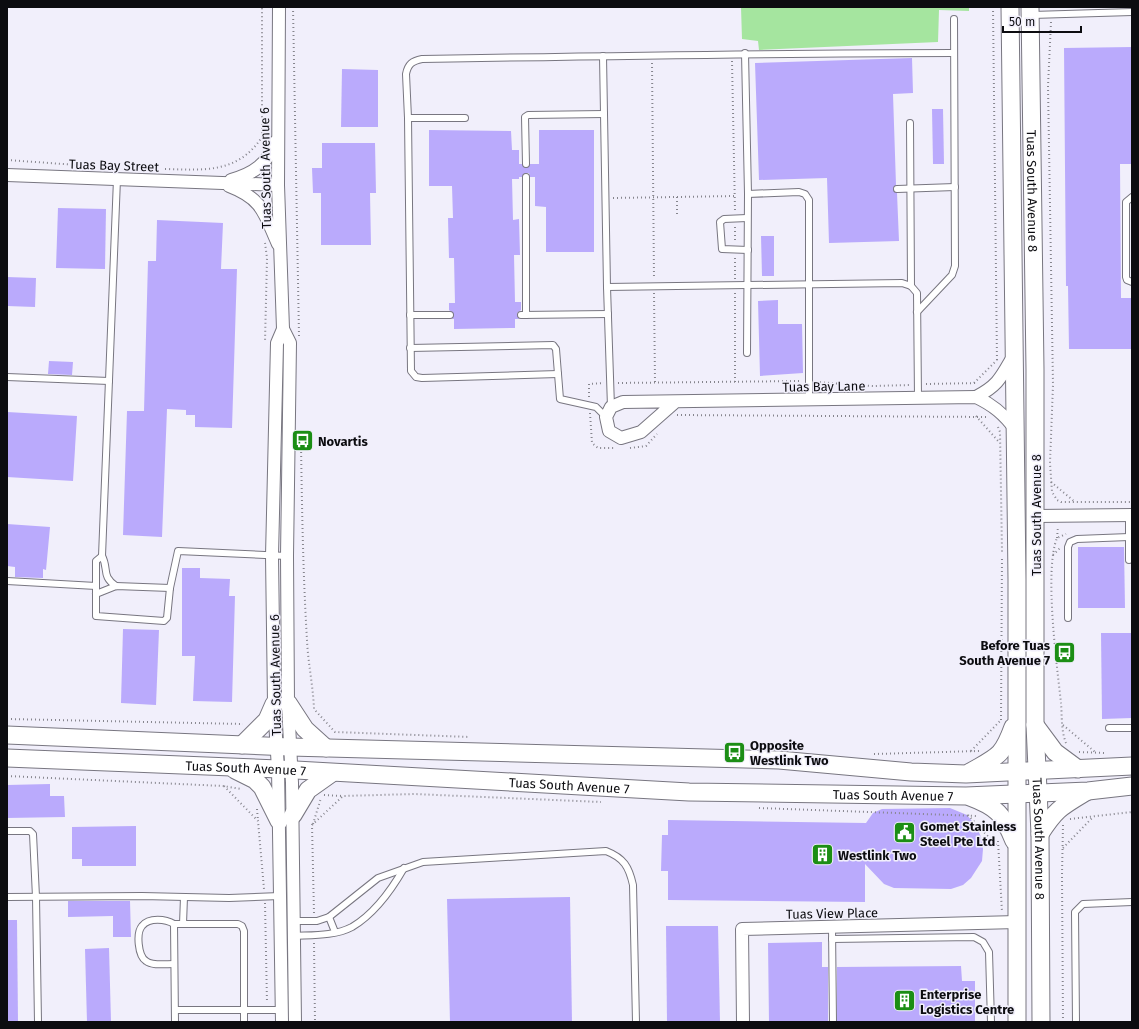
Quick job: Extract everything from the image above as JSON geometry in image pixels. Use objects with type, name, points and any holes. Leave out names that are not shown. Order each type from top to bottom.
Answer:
[{"type":"street","name":"Tuas South Avenue 6","points":[[279,7],[278,185],[280,248],[283,329],[290,343],[287,556],[281,704]]},
{"type":"street","name":"Tuas South Avenue 8","points":[[1010,7],[1015,429],[1009,718],[1016,772],[1017,1022]]},
{"type":"street","name":"Tuas South Avenue 8","points":[[1030,11],[1036,516],[1035,725],[1040,834],[1041,1022]]},
{"type":"street","name":"Tuas Bay Street","points":[[220,183],[245,176],[256,170],[272,153],[278,136]]},
{"type":"street","name":"Tuas Bay Street","points":[[7,175],[278,185]]},
{"type":"street","name":"Tuas Bay Street","points":[[220,183],[252,197],[257,201],[264,212],[280,248]]},
{"type":"street","name":"Tuas South Avenue 6","points":[[283,329],[277,343],[272,556],[285,770],[286,818],[294,921],[295,1022]]},
{"type":"street","points":[[976,398],[992,389],[999,381],[1015,353]]},
{"type":"street","name":"Tuas Bay Lane","points":[[612,407],[623,402],[674,403],[976,398],[987,402],[1003,413],[1015,429]]},
{"type":"street","points":[[612,407],[606,417],[609,432],[621,438],[641,432],[674,403]]},
{"type":"street","points":[[1036,516],[1130,515]]},
{"type":"street","points":[[242,745],[281,704],[305,730],[326,748]]},
{"type":"street","points":[[966,774],[1001,753],[1007,745],[1009,718]]},
{"type":"street","points":[[1035,725],[1055,752],[1078,769]]},
{"type":"street","name":"Tuas South Avenue 7","points":[[7,735],[283,747],[779,760],[910,772],[966,774],[1132,766]]},
{"type":"street","name":"Tuas South Avenue 7","points":[[7,758],[285,770],[689,792],[966,796],[1088,791],[1132,786]]},
{"type":"street","points":[[232,768],[255,780],[286,818],[308,790],[332,773]]},
{"type":"street","points":[[1040,834],[1058,808],[1088,791]]},
{"type":"street","points":[[966,796],[988,804],[999,813],[1007,823],[1016,846]]},
{"type":"street","name":"Tuas South Avenue 6","points":[[282,1022],[280,896],[286,818]]},
{"type":"street","name":"Tuas View Place","points":[[742,1022],[742,929],[832,933],[1016,922]]},
{"type":"lane","points":[[1030,11],[1051,14],[1063,10],[1132,12]]},
{"type":"lane","points":[[917,312],[952,275],[954,266],[954,19]]},
{"type":"lane","points":[[558,374],[416,377],[411,372],[408,118],[406,74],[407,69],[414,60],[745,53],[954,53]]},
{"type":"lane","points":[[745,53],[748,194],[747,353]]},
{"type":"lane","points":[[603,56],[607,287],[612,407]]},
{"type":"lane","points":[[526,164],[525,118],[528,115],[604,114]]},
{"type":"lane","points":[[408,118],[465,118]]},
{"type":"lane","points":[[910,123],[911,286]]},
{"type":"lane","points":[[526,177],[524,315],[608,314]]},
{"type":"lane","points":[[116,586],[108,581],[105,574],[102,556],[117,179]]},
{"type":"lane","points":[[897,189],[955,187]]},
{"type":"lane","points":[[748,194],[799,192],[805,194],[809,200],[809,400]]},
{"type":"lane","points":[[1132,197],[1126,200],[1126,277],[1127,280],[1132,282]]},
{"type":"lane","points":[[748,218],[722,220],[720,234],[722,249],[748,250]]},
{"type":"lane","points":[[607,287],[902,283],[911,286],[917,293],[918,398]]},
{"type":"lane","points":[[410,315],[450,315]]},
{"type":"lane","points":[[410,348],[551,344],[556,349],[560,399],[565,402],[596,407],[606,417]]},
{"type":"lane","points":[[7,378],[109,381]]},
{"type":"lane","points":[[1129,560],[1130,515]]},
{"type":"lane","points":[[1068,618],[1068,547],[1070,542],[1078,539],[1129,538]]},
{"type":"lane","points":[[102,556],[96,561],[96,615],[99,618],[166,621],[170,588],[178,551],[287,556]]},
{"type":"lane","points":[[7,581],[96,586]]},
{"type":"lane","points":[[96,594],[116,586],[170,588]]},
{"type":"lane","points":[[1108,728],[1132,728]]},
{"type":"lane","points":[[7,831],[30,831],[33,834],[36,897],[38,1022]]},
{"type":"lane","points":[[294,921],[314,921],[330,917],[378,878],[423,862],[606,851],[623,860],[630,870],[633,885],[636,1022]]},
{"type":"lane","points":[[294,936],[335,932],[351,927],[365,917],[392,888],[404,868]]},
{"type":"lane","points":[[7,897],[280,896]]},
{"type":"lane","points":[[183,924],[184,897]]},
{"type":"lane","points":[[1076,1022],[1075,912],[1083,904],[1132,902]]},
{"type":"lane","points":[[330,917],[335,932]]},
{"type":"lane","points":[[174,964],[147,962],[142,958],[139,952],[140,930],[146,922],[166,920],[174,924],[238,924],[242,926],[244,931],[244,1022]]},
{"type":"lane","points":[[174,924],[175,1022]]},
{"type":"lane","points":[[833,1022],[832,933],[974,937],[983,942],[989,952],[991,1022]]},
{"type":"lane","points":[[175,1010],[281,1010]]},
{"type":"path","points":[[161,168],[207,170],[232,164],[255,147],[262,137],[262,7]]},
{"type":"path","points":[[293,7],[299,343]]},
{"type":"path","points":[[993,7],[997,365]]},
{"type":"path","points":[[1051,14],[1048,86],[1053,385],[1052,492],[1057,500],[1061,502],[1132,502]]},
{"type":"path","points":[[652,56],[655,382]]},
{"type":"path","points":[[7,160],[94,166]]},
{"type":"path","points":[[605,198],[736,196]]},
{"type":"path","points":[[677,197],[677,216]]},
{"type":"path","points":[[265,243],[267,258],[265,344]]},
{"type":"path","points":[[974,383],[997,360]]},
{"type":"path","points":[[616,448],[598,448],[592,443],[589,384],[809,381],[873,386],[980,383]]},
{"type":"path","points":[[672,418],[684,414],[990,417]]},
{"type":"path","points":[[976,416],[1000,443]]},
{"type":"path","points":[[998,425],[1000,443],[1002,555],[1009,718],[1001,726]]},
{"type":"path","points":[[624,448],[646,446],[659,431]]},
{"type":"path","points":[[301,437],[302,552],[307,642],[313,683],[314,710],[335,732],[476,737]]},
{"type":"path","points":[[1051,482],[1076,502]]},
{"type":"path","points":[[970,752],[1009,718]]},
{"type":"path","points":[[7,719],[245,724]]},
{"type":"path","points":[[1063,724],[1096,753]]},
{"type":"path","points":[[872,754],[970,752],[984,750]]},
{"type":"path","points":[[1075,752],[1110,753]]},
{"type":"path","points":[[7,776],[223,786],[243,789]]},
{"type":"path","points":[[314,921],[312,825],[321,795],[343,796],[414,794],[608,802]]},
{"type":"path","points":[[312,825],[343,796]]},
{"type":"path","points":[[257,806],[258,821]]},
{"type":"path","points":[[757,808],[982,816]]},
{"type":"path","points":[[1063,1022],[1062,849],[1064,821],[1132,812]]},
{"type":"path","points":[[968,816],[999,848]]},
{"type":"path","points":[[1062,849],[1093,817]]},
{"type":"path","points":[[314,935],[315,1022]]},
{"type":"green space","points":[[741,7],[969,7],[969,11],[939,10],[938,42],[759,50],[758,41],[742,39]]},
{"type":"building","points":[[1132,47],[1132,164],[1120,164],[1121,298],[1132,298],[1132,349],[1069,349],[1068,286],[1066,286],[1064,48]]},
{"type":"building","points":[[912,58],[913,93],[893,94],[896,185],[893,189],[897,193],[899,241],[829,243],[827,178],[759,180],[755,63]]},
{"type":"building","points":[[342,69],[378,70],[378,127],[341,127]]},
{"type":"building","points":[[932,109],[943,109],[944,164],[933,164]]},
{"type":"building","points":[[429,130],[511,131],[512,150],[519,150],[519,164],[522,164],[526,168],[530,164],[539,164],[539,130],[594,130],[594,252],[546,252],[546,207],[535,206],[535,177],[530,177],[529,173],[526,173],[522,177],[519,177],[519,179],[512,179],[513,220],[519,219],[520,255],[514,255],[515,302],[521,302],[521,310],[517,313],[519,319],[515,319],[515,328],[454,329],[454,319],[452,319],[454,315],[449,310],[449,303],[455,303],[454,258],[449,258],[448,218],[453,218],[452,186],[429,186]]},
{"type":"building","points":[[322,143],[375,143],[376,193],[370,193],[371,245],[321,245],[321,193],[313,193],[312,168],[322,168]]},
{"type":"building","points":[[58,208],[106,209],[105,269],[56,268]]},
{"type":"building","points":[[157,220],[223,223],[221,269],[237,269],[232,428],[195,427],[195,415],[186,415],[186,410],[167,409],[162,537],[123,535],[127,411],[144,411],[148,261],[156,261]]},
{"type":"building","points":[[761,236],[774,236],[774,276],[762,276]]},
{"type":"building","points":[[7,277],[36,278],[35,307],[7,306]]},
{"type":"building","points":[[778,300],[778,324],[802,324],[803,373],[760,376],[758,301]]},
{"type":"building","points":[[49,361],[73,362],[72,375],[48,374]]},
{"type":"building","points":[[7,412],[77,416],[73,481],[7,477]]},
{"type":"building","points":[[7,524],[50,527],[46,570],[43,569],[43,578],[15,577],[15,567],[7,566]]},
{"type":"building","points":[[1078,547],[1124,547],[1125,608],[1078,608]]},
{"type":"building","points":[[182,568],[200,568],[200,578],[230,579],[229,596],[235,596],[232,702],[193,701],[195,656],[182,656]]},
{"type":"building","points":[[123,629],[159,630],[156,705],[121,703]]},
{"type":"building","points":[[1101,633],[1132,633],[1132,718],[1102,719]]},
{"type":"building","points":[[50,784],[50,796],[64,796],[65,817],[7,818],[7,785]]},
{"type":"building","name":"Westlink Two","points":[[950,808],[967,815],[976,826],[981,837],[983,849],[982,861],[971,878],[963,885],[951,889],[894,888],[884,884],[865,864],[865,902],[668,900],[668,871],[661,871],[662,835],[668,835],[668,820],[866,823],[873,813],[882,809]]},
{"type":"building","points":[[136,826],[136,866],[82,866],[82,859],[72,859],[72,827]]},
{"type":"building","points":[[570,897],[572,1022],[450,1022],[447,899]]},
{"type":"building","points":[[68,901],[130,901],[131,937],[113,937],[113,916],[68,917]]},
{"type":"building","points":[[7,920],[17,920],[18,1022],[7,1022]]},
{"type":"building","points":[[666,926],[718,926],[720,1022],[667,1022]]},
{"type":"building","points":[[822,942],[822,967],[828,967],[828,1022],[769,1022],[768,943]]},
{"type":"building","points":[[109,948],[111,1022],[87,1022],[85,949]]},
{"type":"building","name":"Enterprise Logistics Centre","points":[[961,966],[962,981],[975,981],[975,1022],[837,1022],[837,967]]},
{"type":"place","name":"Novartis","points":[[303,441]]},
{"type":"place","name":"Before Tuas South Avenue 7","points":[[1065,652]]},
{"type":"place","name":"Opposite Westlink Two","points":[[735,752]]},
{"type":"place","name":"Gomet Stainless Steel Pte Ltd","points":[[905,833]]},
{"type":"place","name":"Westlink Two","points":[[822,855]]},
{"type":"place","name":"Enterprise Logistics Centre","points":[[905,1001]]}]
